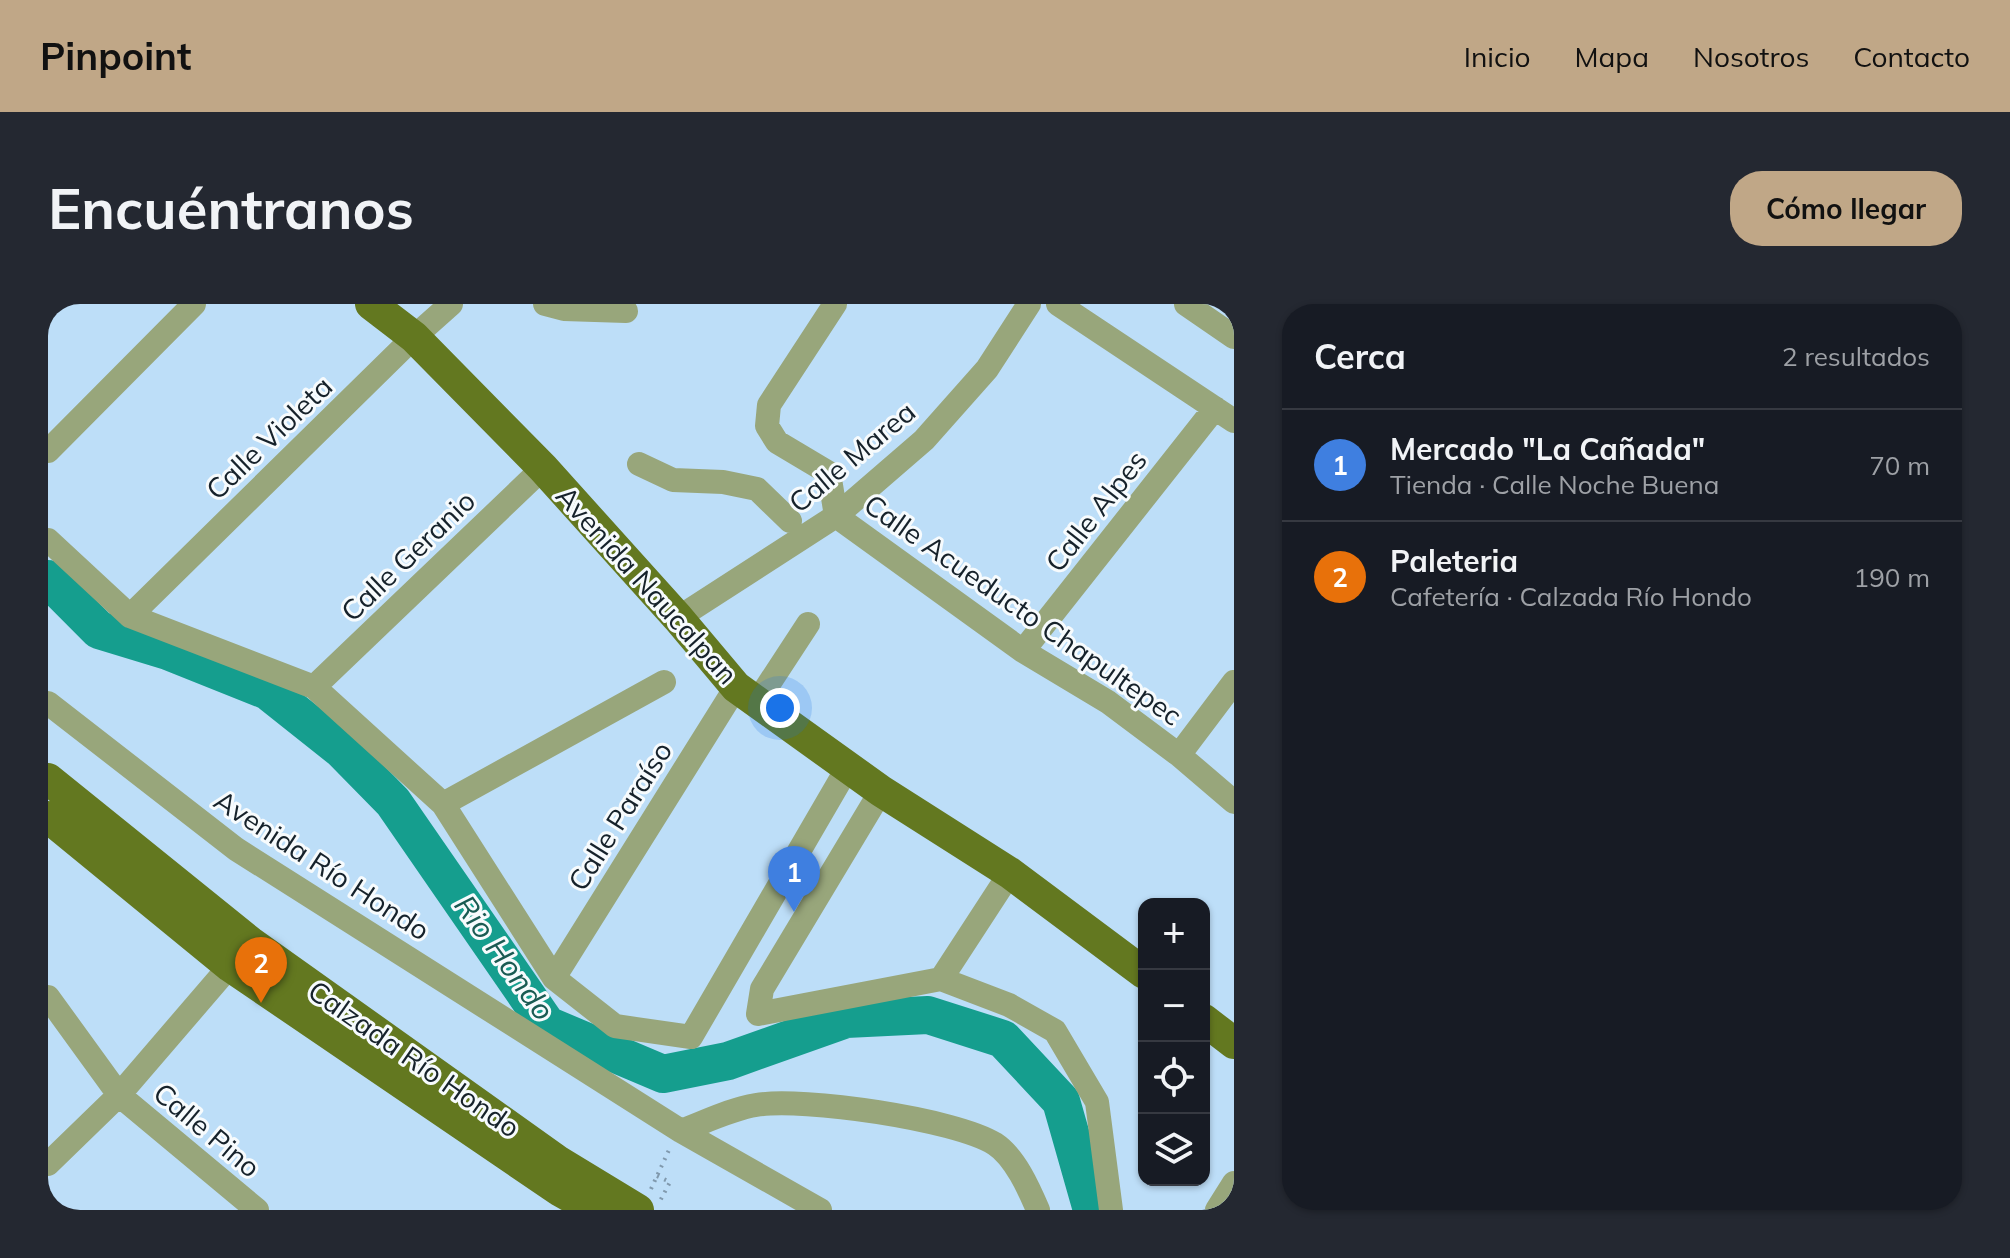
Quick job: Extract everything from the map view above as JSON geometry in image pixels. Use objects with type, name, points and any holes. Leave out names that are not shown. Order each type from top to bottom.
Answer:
[{"type":"main road","name":"Avenida Naucalpan","points":[[371,304],[414,337],[543,468],[747,695],[881,791],[1010,873],[1140,970]]},
{"type":"main road","name":"Calzada Río Hondo","points":[[48,779],[240,954],[559,1162],[642,1204]]},
{"type":"main road","name":"Calzada Río Hondo","points":[[48,817],[240,954],[560,1200],[594,1210]]},
{"type":"main road","points":[[1210,1025],[1234,1043]]},
{"type":"street","points":[[48,451],[194,304]]},
{"type":"street","name":"Calle Violeta","points":[[130,616],[451,304]]},
{"type":"street","points":[[545,304],[564,309],[626,311]]},
{"type":"street","name":"Calle Marea","points":[[678,618],[836,516],[924,440],[987,369],[1029,304]]},
{"type":"street","points":[[1058,304],[1224,414]]},
{"type":"street","points":[[1186,304],[1234,337]]},
{"type":"street","name":"Calle Acueducto Chapultepec","points":[[830,306],[769,405],[767,426],[777,442],[829,473],[836,516],[1023,651],[1108,702],[1179,755],[1234,802]]},
{"type":"street","name":"Calle Alpes","points":[[1023,651],[1224,414]]},
{"type":"street","points":[[639,464],[673,480],[723,482],[757,489],[790,521]]},
{"type":"street","name":"Calle Geranio","points":[[314,687],[543,468]]},
{"type":"street","points":[[48,540],[130,616],[314,687],[443,804],[554,978],[615,1026],[691,1037],[848,767]]},
{"type":"street","points":[[747,695],[808,624]]},
{"type":"street","points":[[443,804],[664,682]]},
{"type":"street","points":[[1179,755],[1234,682]]},
{"type":"street","name":"Calle Paraíso","points":[[554,978],[747,695]]},
{"type":"street","name":"Avenida Río Hondo","points":[[48,703],[236,849],[681,1131],[820,1210]]},
{"type":"street","points":[[881,791],[762,989],[758,1014],[941,979],[1009,1005],[1055,1031],[1097,1102],[1111,1210]]},
{"type":"street","points":[[941,979],[1010,873]]},
{"type":"street","points":[[48,1164],[119,1095],[240,954]]},
{"type":"street","name":"Calle Pino","points":[[48,997],[119,1095],[257,1210]]},
{"type":"street","points":[[681,1131],[756,1105],[815,1104],[946,1124],[996,1145],[1025,1180],[1038,1210]]},
{"type":"street","points":[[1217,1210],[1234,1183]]},
{"type":"path","points":[[642,1204],[681,1131]]},
{"type":"path","points":[[656,1210],[670,1182],[657,1176]]},
{"type":"waterway","name":"Rio Hondo","points":[[48,579],[99,630],[168,651],[268,691],[341,749],[393,802],[547,1025],[663,1074],[728,1061],[846,1019],[928,1015],[1003,1039],[1061,1101],[1092,1210]]},
{"type":"place","name":"Mercado \"La Cañada\"","points":[[794,912]]},
{"type":"place","name":"Paleteria","points":[[261,1003]]}]
